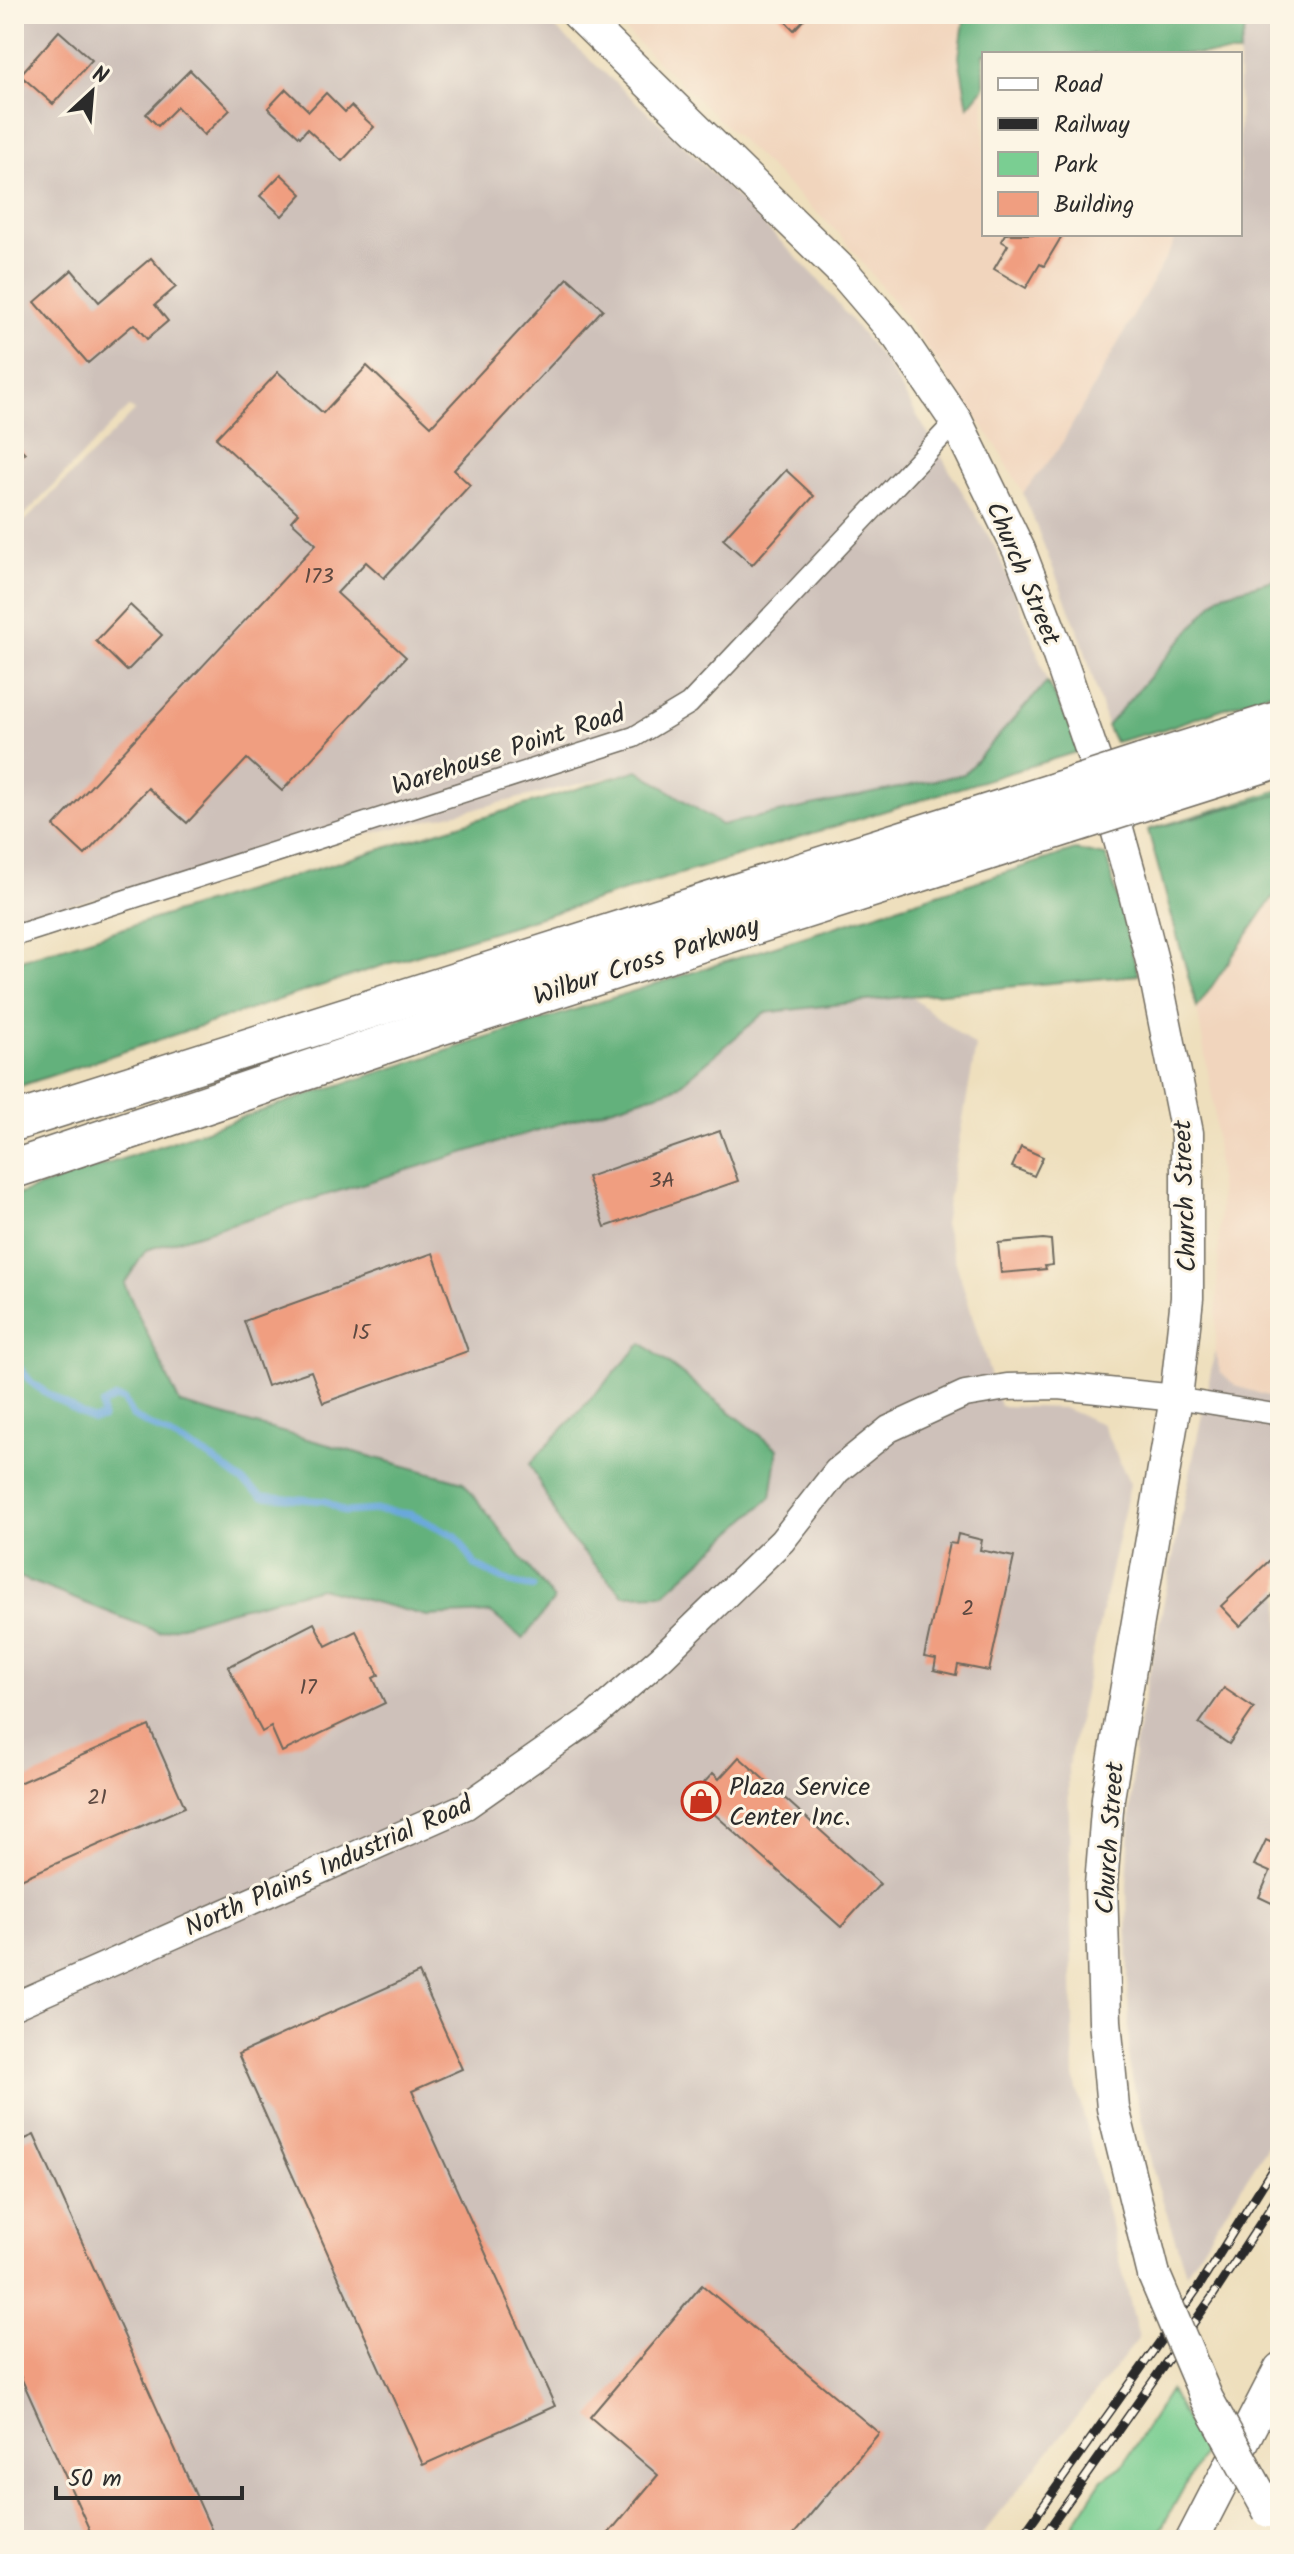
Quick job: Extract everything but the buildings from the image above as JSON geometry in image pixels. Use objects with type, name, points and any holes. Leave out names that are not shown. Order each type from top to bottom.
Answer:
[{"type":"highway","name":"Wilbur Cross Parkway","points":[[14,1169],[439,1026],[1147,781],[1280,720]]},
{"type":"highway","name":"Wilbur Cross Parkway","points":[[1147,781],[1280,758]]},
{"type":"highway","name":"Wilbur Cross Parkway","points":[[14,1122],[1064,808]]},
{"type":"main road","name":"Church Street","points":[[578,14],[845,274],[898,336],[956,421],[1019,550],[1110,804],[1155,973],[1187,1133],[1187,1298],[1176,1398],[1108,1798],[1101,1885],[1105,2021],[1113,2108],[1154,2275],[1207,2399],[1274,2518]]},
{"type":"main road","points":[[1192,2540],[1280,2369]]},
{"type":"street","name":"Warehouse Point Road","points":[[14,936],[634,737],[689,704],[956,421]]},
{"type":"street","name":"North Plains Industrial Road","points":[[14,2006],[466,1806],[592,1718],[662,1657],[782,1541],[837,1471],[889,1429],[965,1394],[1007,1387],[1059,1386],[1176,1398]]},
{"type":"street","points":[[1176,1398],[1280,1415]]},
{"type":"shaded area","points":[[14,14],[540,14],[693,154],[817,278],[889,368],[995,547],[1031,633],[1047,682],[964,774],[721,825],[638,770],[14,918],[14,532],[135,411],[129,407],[14,526]]},
{"type":"shaded area","points":[[608,14],[965,14],[968,106],[982,90],[982,236],[1175,236],[1172,247],[1058,450],[1023,493],[996,445],[895,303],[839,234]]},
{"type":"shaded area","points":[[1249,14],[1280,14],[1280,578],[1220,595],[1107,726],[1082,641],[1023,493],[1058,450],[1172,247],[1175,236],[1242,236],[1242,52],[1240,52]]},
{"type":"shaded area","points":[[1280,887],[1280,1400],[1236,1386],[1220,1372],[1215,1351],[1220,1205],[1214,1108],[1197,1008]]},
{"type":"shaded area","points":[[910,996],[976,1047],[944,1224],[1000,1406],[1063,1408],[1102,1424],[1130,1484],[1068,1766],[1074,2077],[1139,2338],[978,2540],[14,2540],[14,1575],[159,1632],[320,1588],[427,1616],[491,1613],[463,1482],[180,1404],[124,1284],[146,1250],[676,1088],[764,1013]],"holes":[[[778,1450],[771,1498],[664,1594]]]},
{"type":"shaded area","points":[[1215,1351],[1220,1372],[1236,1386],[1280,1400],[1280,2126],[1186,2273],[1153,2171],[1129,2064],[1127,1885],[1134,1748]]},
{"type":"green space","points":[[965,14],[1249,14],[1240,52],[982,52],[982,90],[968,107],[959,57]]},
{"type":"green space","points":[[1280,578],[1280,689],[1164,729],[1115,742],[1107,726],[1220,595]]},
{"type":"green space","points":[[1047,682],[1083,750],[384,965],[14,1088],[14,962],[638,770],[721,825],[964,774]]},
{"type":"green space","points":[[1280,790],[1280,794],[1148,830]]},
{"type":"green space","points":[[1280,794],[1280,887],[1197,1008],[1148,830]]},
{"type":"green space","points":[[1075,850],[1106,856],[1138,975],[764,1013],[676,1088],[146,1250],[124,1284],[180,1404],[463,1482],[554,1600],[523,1639],[491,1613],[427,1616],[320,1588],[159,1632],[14,1575],[14,1196],[296,1099]]},
{"type":"green space","points":[[642,1343],[778,1449],[771,1497],[664,1594],[623,1595],[565,1533],[530,1464]]},
{"type":"green space","points":[[1170,2390],[1203,2453],[1155,2540],[1089,2540],[1073,2525],[1103,2479],[1122,2466]]},
{"type":"green space","points":[[1280,2415],[1280,2433],[1271,2455],[1265,2443]]},
{"type":"waterway","points":[[14,1363],[33,1384],[92,1420],[102,1418],[102,1405],[115,1398],[124,1400],[132,1416],[210,1457],[262,1496],[325,1501],[345,1512],[377,1510],[410,1514],[456,1536],[476,1566],[510,1582],[533,1587]]},
{"type":"railway","points":[[1019,2540],[1198,2288],[1280,2157]]},
{"type":"railway","points":[[1041,2540],[1212,2297],[1280,2193]]},
{"type":"place","name":"Plaza Service Center Inc.","points":[[701,1801]]}]
